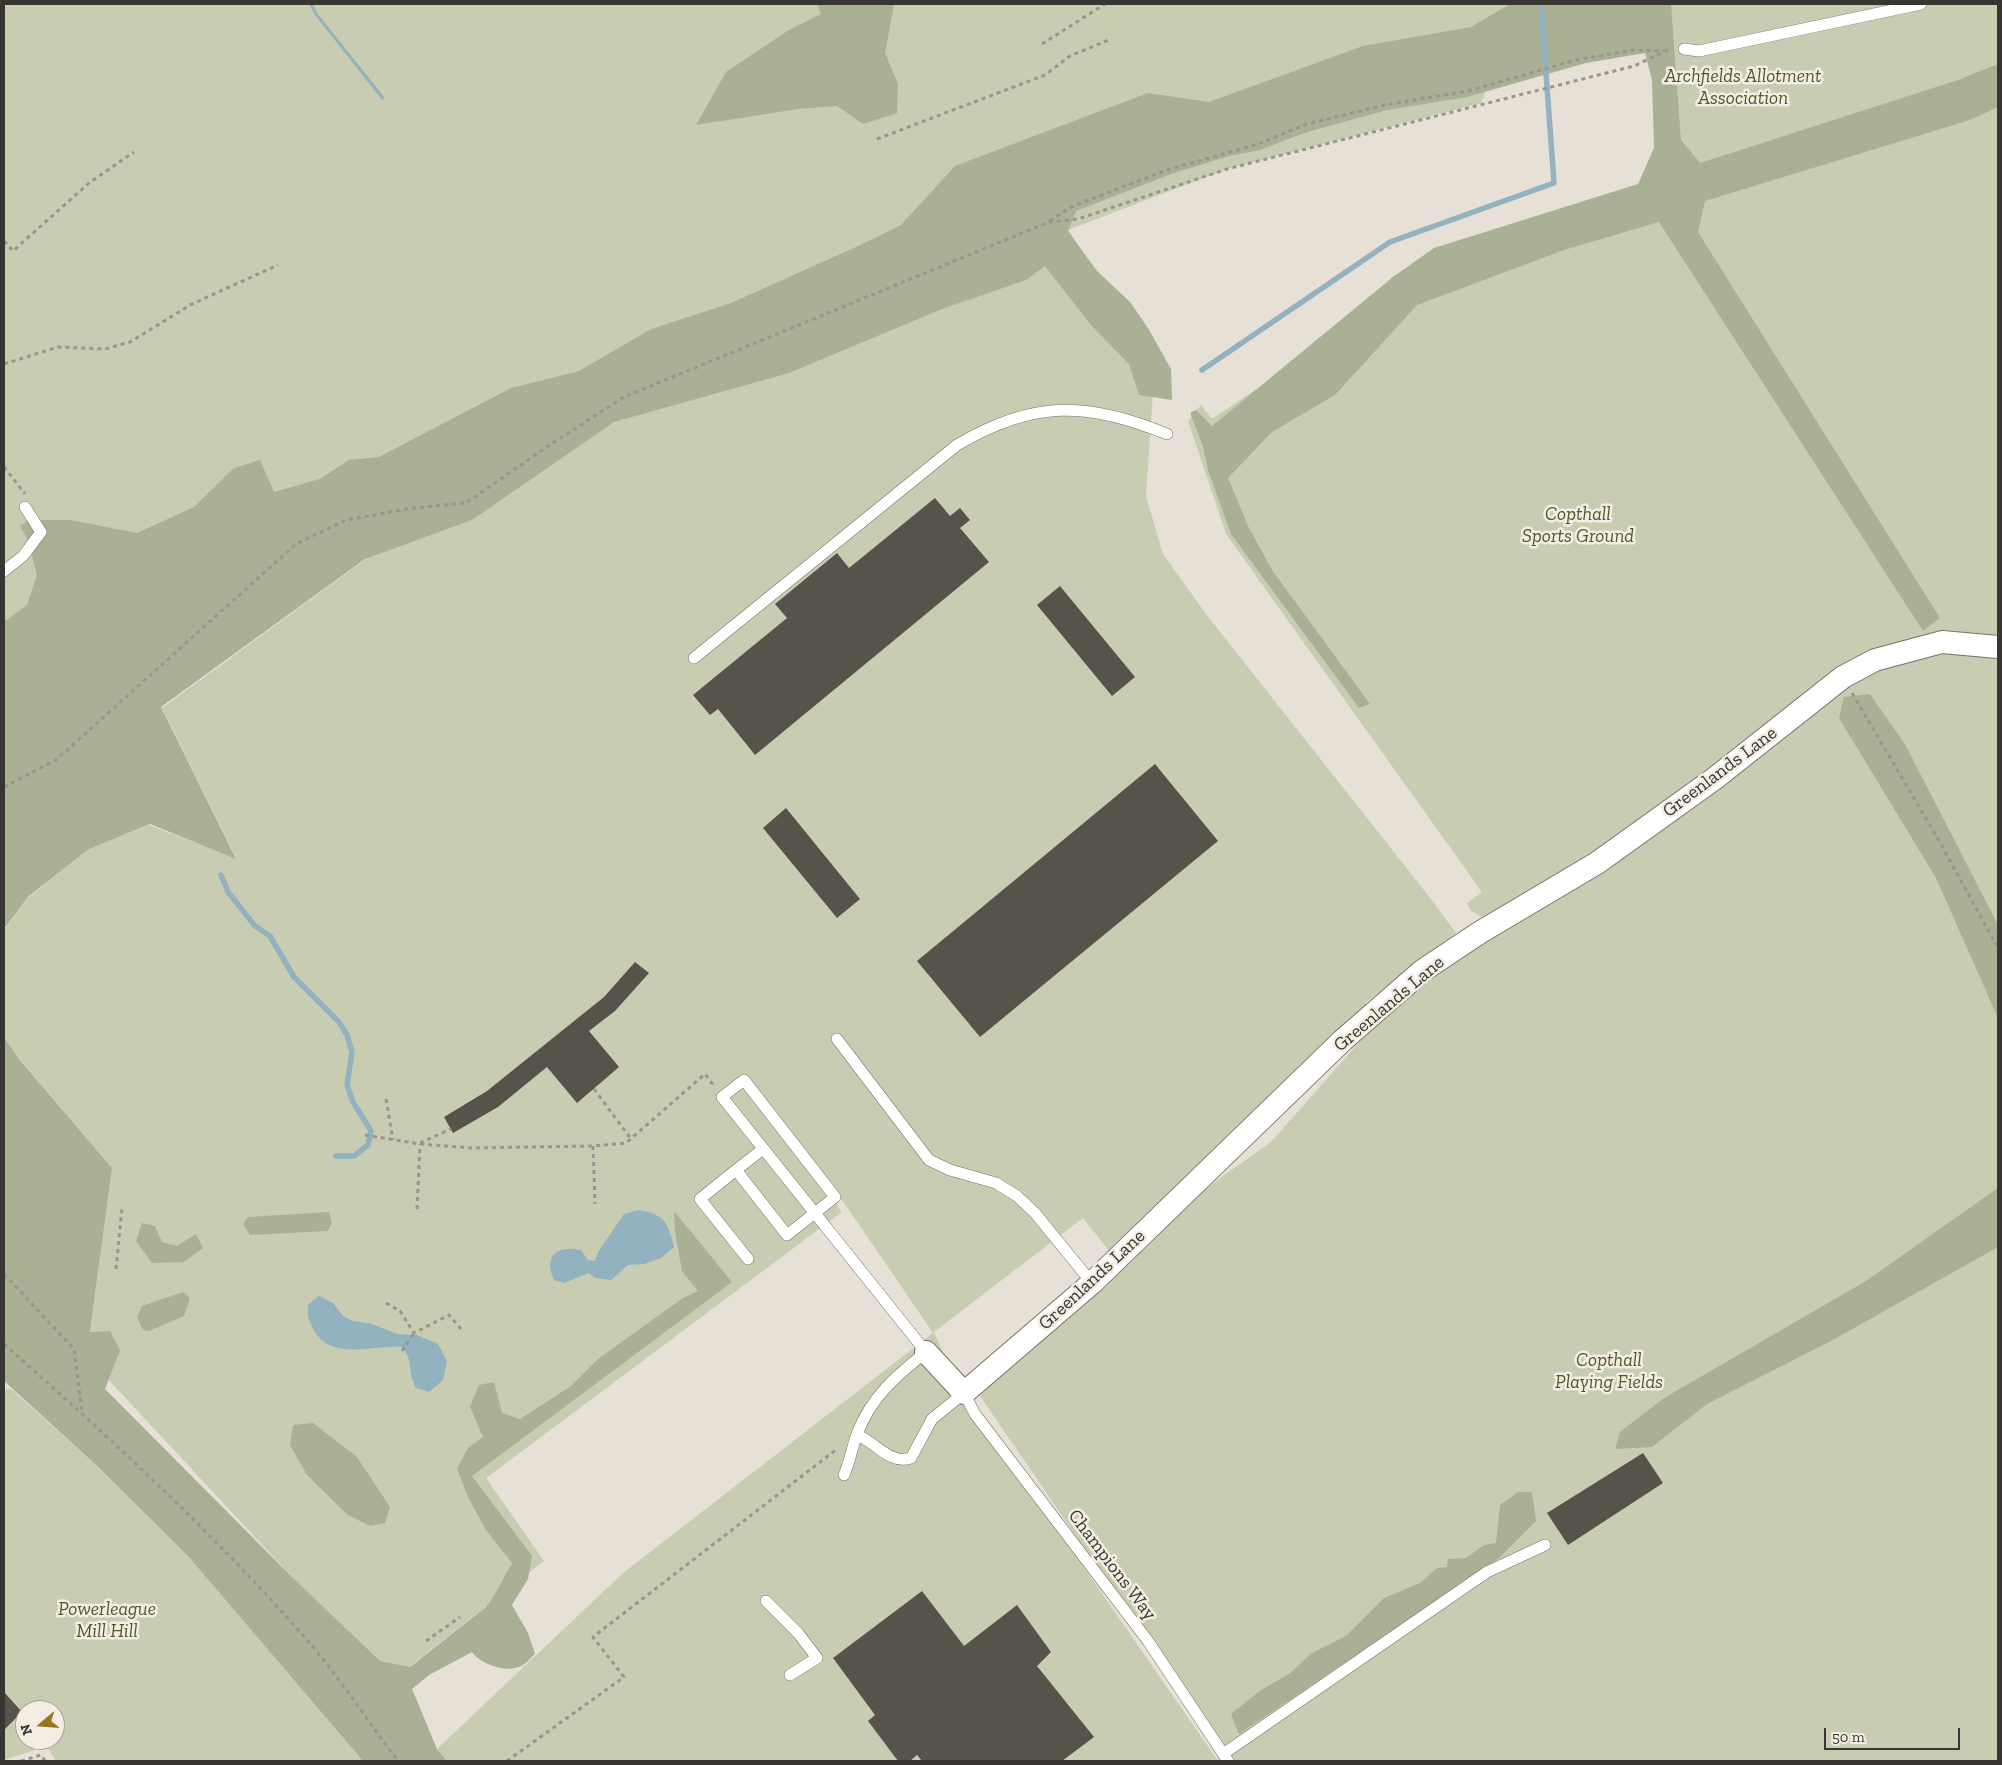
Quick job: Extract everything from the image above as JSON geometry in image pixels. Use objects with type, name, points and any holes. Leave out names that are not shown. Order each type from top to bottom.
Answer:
[{"type":"street","name":"Greenlands Lane","points":[[964,1393],[1092,1284],[1343,1040],[1422,971],[1479,933],[1597,863],[1714,779],[1844,677],[1874,660],[1942,642],[1998,647]]},
{"type":"street","points":[[926,1352],[964,1393]]},
{"type":"lane","points":[[1684,49],[1699,51],[1921,4]]},
{"type":"lane","points":[[694,658],[957,445],[985,428],[1016,416],[1050,410],[1082,410],[1115,415],[1167,434]]},
{"type":"lane","points":[[4,571],[23,556],[41,532],[25,501]]},
{"type":"lane","points":[[837,1040],[929,1160],[950,1170],[996,1183],[1017,1196],[1035,1213],[1092,1284]]},
{"type":"lane","points":[[736,1170],[787,1235],[814,1214],[835,1197],[744,1080],[722,1097],[814,1214],[926,1352],[903,1371],[875,1399],[857,1435],[852,1457],[844,1475]]},
{"type":"lane","points":[[748,1260],[700,1199],[763,1150]]},
{"type":"lane","points":[[857,1435],[869,1439],[893,1459],[902,1460],[910,1458],[932,1419],[964,1393]]},
{"type":"lane","name":"Champions Way","points":[[964,1393],[981,1422],[1148,1641],[1225,1758]]},
{"type":"lane","points":[[1225,1758],[1487,1572],[1545,1545]]},
{"type":"lane","points":[[766,1601],[798,1633],[817,1658],[790,1675]]},
{"type":"path","points":[[1042,44],[1105,4]]},
{"type":"path","points":[[877,139],[1045,75],[1070,56],[1111,39]]},
{"type":"path","points":[[1049,222],[1078,219],[1227,169],[1634,66],[1673,48],[1684,49]]},
{"type":"path","points":[[4,787],[56,760],[296,544],[346,520],[412,508],[466,503],[548,446],[624,397],[1049,222],[1069,208],[1094,197],[1167,170],[1258,144],[1307,124],[1385,105],[1468,91],[1576,60],[1632,50],[1667,51]]},
{"type":"path","points":[[4,241],[13,251],[88,183],[134,152]]},
{"type":"path","points":[[4,364],[58,347],[105,349],[130,342],[192,304],[278,265]]},
{"type":"path","points":[[4,467],[25,501]]},
{"type":"path","points":[[1844,677],[1934,832],[1998,948]]},
{"type":"path","points":[[365,1135],[420,1144],[472,1148],[593,1146],[626,1143],[705,1074],[718,1090],[726,1094]]},
{"type":"path","points":[[594,1088],[631,1139]]},
{"type":"path","points":[[386,1099],[393,1140]]},
{"type":"path","points":[[420,1144],[451,1129]]},
{"type":"path","points":[[417,1209],[420,1144]]},
{"type":"path","points":[[593,1146],[595,1204]]},
{"type":"path","points":[[116,1269],[122,1208]]},
{"type":"path","points":[[4,1274],[74,1349],[82,1413]]},
{"type":"path","points":[[386,1303],[400,1312],[414,1333]]},
{"type":"path","points":[[402,1351],[414,1333],[449,1315],[462,1330]]},
{"type":"path","points":[[4,1344],[82,1413],[184,1509],[303,1635],[398,1761]]},
{"type":"path","points":[[507,1761],[624,1677],[593,1637],[838,1448],[840,1441]]},
{"type":"path","points":[[426,1641],[460,1617]]},
{"type":"path","points":[[21,1761],[41,1755],[45,1761]]},
{"type":"green space","points":[[4,4],[1618,4],[1494,71],[1481,103],[1227,169],[1068,230],[1155,362],[1146,496],[1163,554],[1206,614],[1456,933],[1365,1003],[1368,1007],[1110,1252],[1083,1218],[934,1332],[956,1383],[1218,1761],[447,1761],[437,1749],[623,1573],[933,1333],[847,1207],[750,1083],[842,1212],[486,1478],[544,1561],[400,1674],[369,1681],[294,1579],[92,1362],[90,1333],[112,1168],[17,1056],[4,1037],[4,930],[29,897],[90,848],[149,825],[236,858],[162,708],[366,559],[332,500],[4,624]]},
{"type":"green space","points":[[817,4],[894,4],[885,53],[898,84],[897,113],[863,124],[837,106],[798,109],[696,125],[726,72],[789,30],[821,14]]},
{"type":"green space","points":[[1510,4],[1671,4],[1681,140],[1700,163],[1958,80],[1998,64],[1998,107],[1970,120],[1705,201],[1698,232],[1940,618],[1923,631],[1659,222],[1564,250],[1417,305],[1335,395],[1272,432],[1228,478],[1248,526],[1272,570],[1370,704],[1359,708],[1231,534],[1208,470],[1203,446],[1190,413],[1196,410],[1212,426],[1393,277],[1434,248],[1638,184],[1654,148],[1652,80],[1645,53],[1586,63],[1467,97],[1387,110],[1304,133],[1260,150],[1229,156],[1174,173],[1076,211],[1068,231],[1097,271],[1130,302],[1148,328],[1171,369],[1172,400],[1139,395],[1129,364],[1091,325],[1045,266],[1026,280],[942,309],[789,373],[614,422],[472,520],[365,559],[161,707],[236,859],[150,824],[89,849],[29,896],[4,929],[4,622],[27,605],[37,575],[28,540],[20,526],[29,520],[71,520],[137,533],[194,507],[234,468],[260,460],[274,492],[320,479],[349,460],[379,457],[511,388],[579,371],[651,329],[731,303],[901,225],[955,166],[1148,93],[1209,102],[1363,46],[1471,27]]},
{"type":"green space","name":"Copthall Playing Fields","points":[[1648,4],[1998,4],[1998,1761],[1220,1761],[1148,1641],[978,1393],[1144,1232],[1271,1142],[1422,971],[1483,918],[1470,910],[1467,903],[1482,892],[1226,534],[1188,421],[1201,405],[1212,419],[1366,315],[1671,195]]},
{"type":"green space","points":[[1870,694],[1906,746],[1998,925],[1998,1018],[1936,878],[1839,718],[1844,697]]},
{"type":"green space","points":[[4,1037],[19,1059],[112,1168],[90,1332],[110,1331],[120,1350],[105,1389],[294,1579],[380,1661],[410,1667],[486,1607],[512,1563],[486,1530],[469,1499],[457,1469],[468,1448],[483,1437],[470,1407],[479,1385],[494,1382],[502,1413],[520,1419],[571,1386],[598,1359],[683,1298],[698,1291],[682,1271],[675,1232],[674,1211],[732,1282],[472,1476],[532,1556],[528,1579],[512,1605],[528,1633],[535,1654],[523,1665],[510,1669],[488,1664],[476,1657],[472,1652],[429,1675],[412,1689],[437,1749],[447,1761],[363,1761],[188,1556],[95,1464],[4,1381]]},
{"type":"green space","points":[[1998,1188],[1998,1247],[1831,1341],[1707,1404],[1652,1447],[1615,1449],[1620,1432],[1664,1398],[1866,1281]]},
{"type":"green space","points":[[329,1212],[332,1223],[328,1231],[250,1235],[243,1224],[248,1217]]},
{"type":"green space","points":[[142,1223],[155,1226],[162,1242],[177,1246],[196,1234],[203,1248],[184,1262],[152,1263],[136,1241]]},
{"type":"green space","points":[[183,1292],[190,1298],[184,1316],[149,1331],[143,1330],[137,1317],[142,1306]]},
{"type":"green space","name":"Powerleague Mill Hill","points":[[11,1389],[95,1464],[188,1556],[363,1761],[56,1761],[49,1750],[65,1750],[65,1700],[15,1700],[15,1750],[35,1750],[4,1760],[4,1390]]},
{"type":"green space","points":[[313,1423],[357,1457],[390,1507],[385,1523],[370,1526],[348,1515],[307,1475],[290,1445],[293,1425]]},
{"type":"green space","points":[[1518,1492],[1532,1492],[1536,1521],[1498,1559],[1239,1734],[1231,1714],[1261,1690],[1289,1674],[1312,1653],[1346,1636],[1384,1598],[1420,1583],[1437,1568],[1447,1567],[1448,1559],[1466,1558],[1484,1545],[1496,1543],[1500,1505]]},
{"type":"water","points":[[309,4],[313,4],[317,13],[385,98],[382,100],[315,15]]},
{"type":"water","points":[[639,1210],[660,1218],[664,1221],[670,1232],[674,1247],[661,1258],[644,1264],[628,1265],[611,1280],[595,1278],[589,1273],[564,1283],[554,1280],[550,1264],[554,1254],[565,1249],[581,1250],[588,1260],[595,1261],[598,1252],[624,1214]]},
{"type":"water","points":[[319,1296],[333,1303],[343,1316],[353,1321],[372,1324],[397,1334],[417,1335],[438,1344],[447,1361],[443,1380],[429,1392],[416,1388],[408,1357],[402,1347],[354,1350],[332,1346],[322,1340],[314,1331],[308,1312],[308,1305]]},
{"type":"building","points":[[935,498],[950,516],[960,508],[970,520],[960,528],[989,562],[755,755],[718,709],[710,715],[693,695],[787,618],[775,604],[837,553],[849,568]]},
{"type":"building","points":[[1060,586],[1135,677],[1112,696],[1037,605]]},
{"type":"building","points":[[1155,764],[1218,841],[980,1037],[917,961]]},
{"type":"building","points":[[786,808],[860,899],[837,918],[763,828]]},
{"type":"building","points":[[635,962],[649,973],[615,1011],[589,1031],[619,1067],[577,1103],[547,1067],[498,1107],[453,1133],[444,1117],[487,1091],[604,997]]},
{"type":"building","points":[[1643,1453],[1663,1483],[1568,1545],[1547,1513]]},
{"type":"building","points":[[922,1591],[964,1646],[1017,1605],[1051,1652],[1037,1666],[1094,1737],[1062,1761],[922,1761],[917,1755],[910,1761],[898,1761],[868,1721],[875,1715],[833,1658]]},
{"type":"building","points":[[4,1692],[15,1704],[15,1719],[4,1730]]},
{"type":"waterway","points":[[1202,370],[1390,242],[1554,183],[1541,4]]},
{"type":"waterway","points":[[221,875],[228,892],[255,926],[270,936],[294,977],[339,1022],[347,1035],[352,1052],[347,1085],[353,1102],[371,1131],[368,1145],[354,1156],[336,1156]]},
{"type":"park label","name":"Archfields Allotment Association","points":[[1743,88]]},
{"type":"park label","name":"Copthall Sports Ground","points":[[1578,526]]}]
